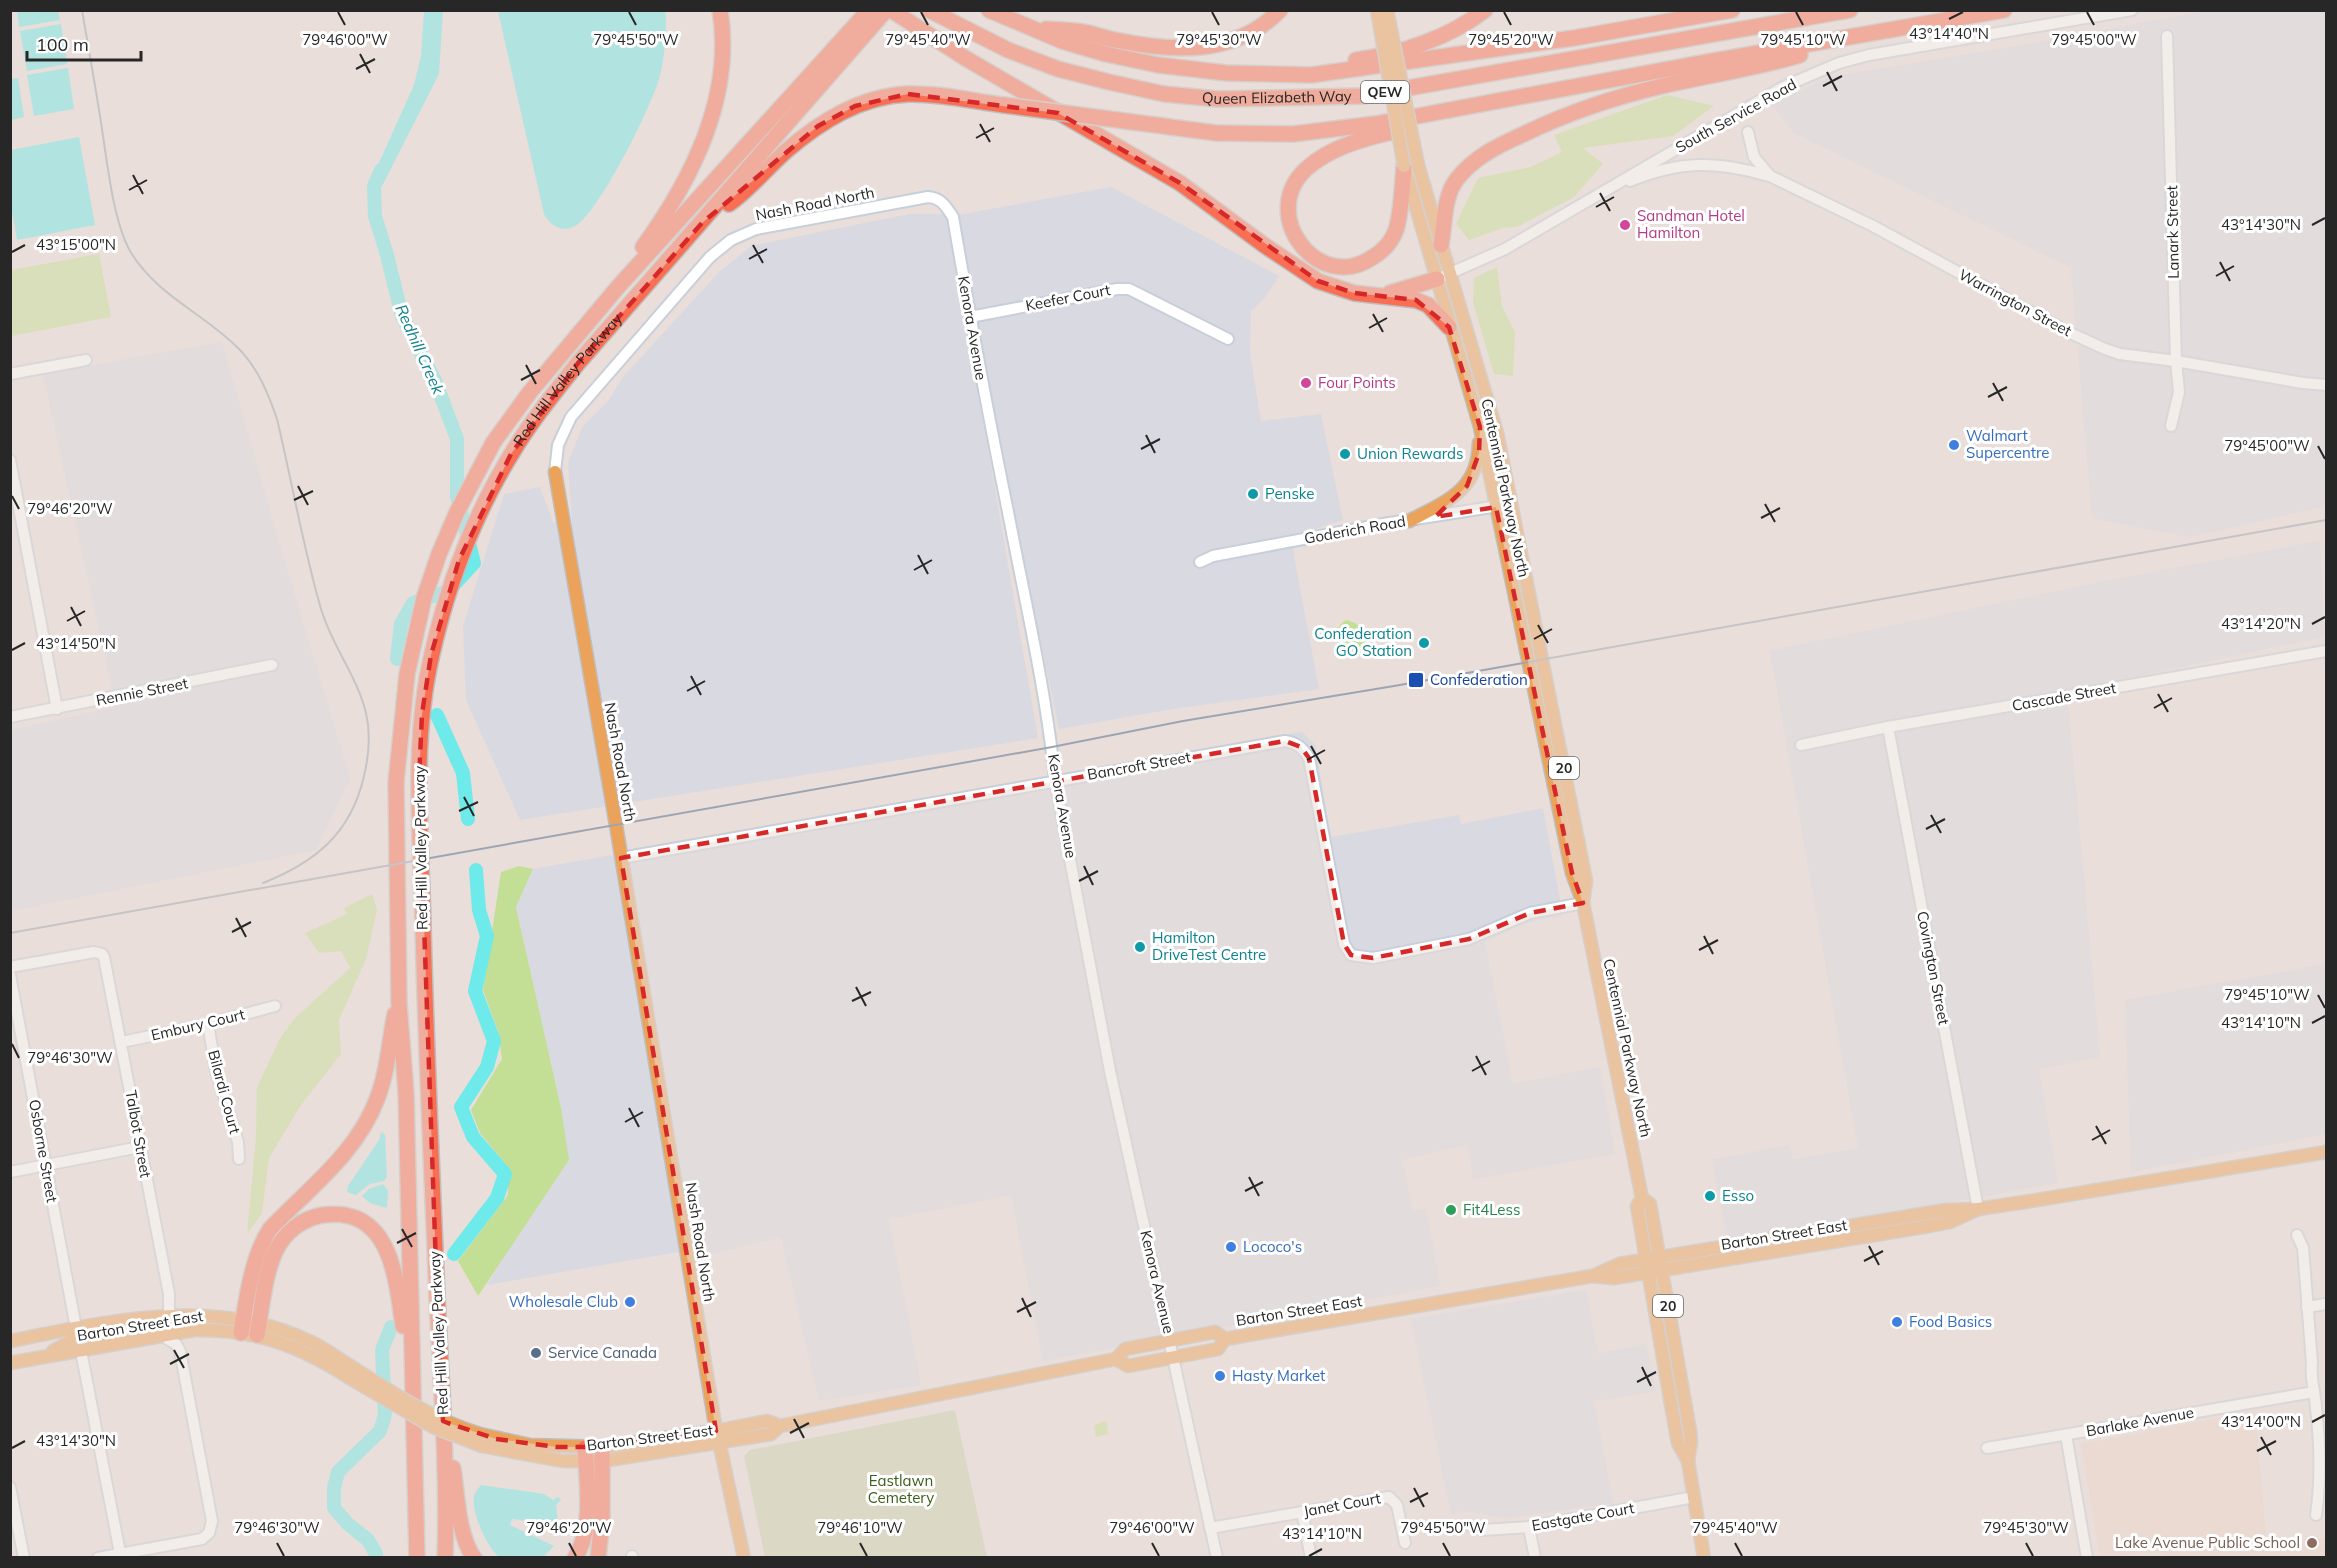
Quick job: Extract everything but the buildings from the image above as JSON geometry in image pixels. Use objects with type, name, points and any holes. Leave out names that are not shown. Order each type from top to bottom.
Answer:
[{"type":"highway","points":[[618,287],[626,270],[664,218],[682,188],[702,145],[720,84],[722,45],[720,10]]},
{"type":"highway","points":[[702,223],[841,50],[869,10]]},
{"type":"highway","points":[[618,287],[841,50],[888,10],[965,58],[1180,183],[1302,271],[1334,287],[1354,293],[1422,302],[1449,327]]},
{"type":"highway","name":"Queen Elizabeth Way","points":[[929,10],[1008,50],[1059,69],[1164,94],[1218,99],[1363,96],[1850,10]]},
{"type":"highway","name":"Queen Elizabeth Way","points":[[989,10],[1025,26],[1106,54],[1158,65],[1226,73],[1311,75],[1574,38],[1732,10]]},
{"type":"highway","points":[[1025,26],[1084,32],[1146,45],[1199,47],[1222,45],[1238,40],[1268,23],[1280,10]]},
{"type":"highway","points":[[1311,75],[1328,63],[1368,58],[1415,46],[1458,27],[1485,10]]},
{"type":"highway","points":[[702,223],[732,202],[786,151],[836,114],[855,106],[908,94],[1216,133],[1293,134],[1427,116],[1706,62],[2004,10]]},
{"type":"highway","points":[[1435,247],[1455,181],[1472,162],[1495,147],[1541,125],[1601,103],[1660,86],[1797,56],[1842,38]]},
{"type":"highway","points":[[1411,165],[1396,229],[1380,253],[1356,266],[1341,267],[1329,265],[1317,259],[1300,244],[1290,227],[1288,207],[1292,189],[1305,170],[1320,158],[1340,148],[1384,133],[1405,129],[1427,116]]},
{"type":"highway","name":"Red Hill Valley Parkway","points":[[445,1557],[444,1439],[424,958],[419,749],[431,656],[446,599],[475,524],[511,454],[539,412],[578,363],[702,223]]},
{"type":"highway","points":[[1375,295],[1400,291],[1444,276]]},
{"type":"highway","name":"Red Hill Valley Parkway","points":[[417,1557],[406,1093],[399,1003],[396,782],[407,674],[424,598],[439,554],[457,512],[493,443],[544,375],[618,287]]},
{"type":"highway","points":[[250,1328],[257,1256],[266,1235],[344,1154],[357,1137],[377,1101],[386,1069],[394,1015],[399,1003]]},
{"type":"highway","points":[[250,1328],[273,1258],[285,1237],[295,1227],[313,1218],[348,1215],[374,1231],[389,1255],[397,1285],[405,1342],[412,1364]]},
{"type":"highway","points":[[444,1439],[452,1464],[462,1529],[467,1546],[474,1557]]},
{"type":"highway","points":[[575,1557],[585,1527],[585,1454]]},
{"type":"highway","points":[[598,1557],[602,1520],[602,1454]]},
{"type":"main road","name":"Centennial Parkway North","points":[[1377,10],[1411,165],[1444,276],[1497,433],[1586,881],[1583,903]]},
{"type":"main road","name":"Centennial Parkway North","points":[[1387,10],[1411,165]]},
{"type":"main road","name":"Centennial Parkway North","points":[[1444,276],[1449,327],[1480,427],[1574,883],[1583,903],[1642,1198],[1650,1204],[1690,1431],[1688,1461],[1704,1557]]},
{"type":"main road","points":[[1409,521],[1457,495],[1467,486],[1476,468],[1480,427]]},
{"type":"main road","name":"Nash Road North","points":[[555,472],[716,1431],[744,1557]]},
{"type":"main road","name":"Barton Street East","points":[[10,1341],[76,1328],[170,1315],[201,1315],[250,1328],[348,1371],[433,1427],[563,1461],[585,1454],[719,1444],[771,1434],[780,1426],[1116,1359],[1125,1349],[1215,1332],[1225,1339],[1592,1276],[1619,1264],[1647,1259],[1946,1210],[1978,1209],[2326,1152]]},
{"type":"main road","name":"Centennial Parkway North","points":[[1642,1198],[1637,1206],[1678,1443],[1688,1461]]},
{"type":"main road","name":"Barton Street East","points":[[1592,1276],[1614,1278],[1950,1222],[1978,1209]]},
{"type":"main road","points":[[1763,1240],[1766,1253]]},
{"type":"main road","points":[[41,1357],[71,1341],[76,1328],[93,1339],[132,1342]]},
{"type":"main road","name":"Barton Street East","points":[[10,1363],[194,1330],[250,1328]]},
{"type":"main road","name":"Barton Street East","points":[[1116,1359],[1128,1365],[1218,1349],[1225,1339]]},
{"type":"main road","name":"Barton Street East","points":[[602,1454],[767,1420],[780,1426]]},
{"type":"street","name":"South Service Road","points":[[1444,276],[1505,249],[1774,92],[1839,63],[1869,55],[2132,10]]},
{"type":"street","name":"Lanark Street","points":[[2167,36],[2176,361],[2179,392],[2171,426]]},
{"type":"street","name":"Warrington Street","points":[[1748,132],[1754,157],[1770,176],[1873,226],[2068,332],[2120,354],[2326,385]]},
{"type":"street","points":[[1605,191],[1655,171],[1697,164],[1736,166],[1770,176]]},
{"type":"street","name":"Nash Road North","points":[[555,472],[558,445],[571,417],[710,257],[731,240],[756,230],[928,197],[937,198]]},
{"type":"street","name":"Kenora Avenue","points":[[937,198],[953,217],[1110,1071],[1217,1557]]},
{"type":"street","name":"Keefer Court","points":[[970,317],[1117,289],[1129,289],[1228,339]]},
{"type":"street","points":[[10,374],[86,360]]},
{"type":"street","points":[[10,460],[57,709]]},
{"type":"street","name":"Goderich Road","points":[[1200,562],[1213,556],[1511,504]]},
{"type":"street","name":"Cascade Street","points":[[1801,745],[1888,727],[2326,651]]},
{"type":"street","name":"Rennie Street","points":[[10,717],[272,665]]},
{"type":"street","name":"Covington Street","points":[[1888,727],[1978,1209]]},
{"type":"street","name":"Bancroft Street","points":[[621,858],[1285,741],[1294,743],[1304,751],[1311,765],[1344,944],[1351,955],[1373,958],[1469,939],[1530,913],[1583,903]]},
{"type":"street","name":"Talbot Street","points":[[10,967],[94,952],[102,954],[122,1042],[169,1294],[170,1315]]},
{"type":"street","name":"Osborne Street","points":[[10,975],[76,1328]]},
{"type":"street","name":"Embury Court","points":[[122,1042],[208,1024],[275,1006]]},
{"type":"street","name":"Bilardi Court","points":[[208,1024],[216,1071],[238,1142],[239,1159]]},
{"type":"street","points":[[10,1172],[140,1147]]},
{"type":"street","points":[[2297,1235],[2303,1248],[2312,1363],[2310,1379],[2317,1419],[2319,1492],[2316,1515]]},
{"type":"street","points":[[2307,1307],[2326,1304]]},
{"type":"street","points":[[98,1557],[202,1539],[209,1533],[212,1521],[180,1351],[176,1344],[162,1335]]},
{"type":"street","points":[[81,1351],[120,1553]]},
{"type":"street","name":"Barlake Avenue","points":[[1987,1448],[2314,1392]]},
{"type":"street","points":[[2066,1435],[2087,1557]]},
{"type":"street","points":[[10,1487],[24,1557]]},
{"type":"street","name":"Janet Court","points":[[1210,1528],[1389,1497],[1397,1505],[1405,1543]]},
{"type":"street","name":"Eastgate Court","points":[[1471,1526],[1484,1530],[1529,1527],[1694,1497]]},
{"type":"street","points":[[1302,1512],[1311,1557]]},
{"type":"street","points":[[1529,1527],[1535,1557]]},
{"type":"highlighted area","points":[[908,94],[1058,113],[1180,183],[1318,281],[1354,293],[1416,300],[1449,327],[1480,427],[1479,453],[1467,486],[1435,517],[1496,507],[1572,873],[1583,903],[1530,913],[1469,939],[1373,958],[1351,955],[1344,944],[1309,758],[1301,747],[1285,741],[621,858],[716,1431],[602,1447],[557,1447],[496,1439],[443,1421],[419,780],[422,714],[431,655],[459,560],[511,454],[578,363],[702,223],[818,126],[855,106]]},
{"type":"shaded area","points":[[2206,11],[2326,11],[2326,506],[2189,537],[2092,518],[2071,268],[1794,133],[1771,104],[1830,77],[1995,50]]},
{"type":"shaded area","points":[[1111,187],[1279,276],[1264,299],[1251,311],[1250,353],[1261,421],[1321,414],[1343,520],[1292,536],[1319,689],[1173,709],[1059,729],[994,417],[983,420],[1038,738],[520,820],[466,700],[463,626],[504,494],[540,487],[553,522],[572,524],[568,462],[583,426],[609,400],[622,378],[719,272],[751,246],[909,214],[963,214]]},
{"type":"shaded area","points":[[222,342],[279,543],[350,778],[316,850],[11,911],[11,730],[116,707],[43,374]]},
{"type":"shaded area","points":[[2320,541],[2324,637],[2067,691],[2100,1057],[2039,1069],[2058,1183],[1728,1242],[1712,1160],[1789,1145],[1793,1159],[1858,1148],[1770,651],[2110,580]]},
{"type":"shaded area","points":[[1302,732],[1315,745],[1331,837],[1459,815],[1461,824],[1543,808],[1563,916],[1529,922],[1485,942],[1513,1084],[1600,1067],[1615,1154],[1473,1179],[1468,1144],[1402,1160],[1413,1210],[1426,1208],[1440,1286],[1043,1361],[1011,1195],[889,1219],[921,1385],[819,1401],[781,1237],[700,1257],[678,1252],[487,1285],[509,1248],[561,1108],[516,907],[533,869]]},
{"type":"shaded area","points":[[2326,964],[2326,1134],[2131,1172],[2125,1000]]},
{"type":"shaded area","points":[[1586,1290],[1598,1354],[1646,1344],[1656,1391],[1594,1401],[1613,1503],[1506,1518],[1463,1511],[1451,1514],[1411,1319]]},
{"type":"shaded area","points":[[2255,1411],[2267,1548],[2326,1538],[2326,1557],[2169,1558],[2159,1552],[2100,1557],[2081,1444]]},
{"type":"green space","points":[[1667,95],[1714,106],[1673,136],[1583,148],[1603,164],[1574,197],[1517,227],[1503,228],[1469,240],[1456,224],[1478,178],[1531,167],[1562,152],[1554,135]]},
{"type":"green space","points":[[99,254],[111,317],[11,336],[11,270]]},
{"type":"green space","points":[[1497,267],[1502,306],[1515,332],[1513,376],[1494,374],[1473,302],[1474,278]]},
{"type":"green space","points":[[1347,620],[1355,623],[1366,635],[1368,643],[1360,651],[1348,650],[1337,642],[1336,630]]},
{"type":"green space","points":[[519,866],[533,869],[516,907],[561,1108],[569,1160],[478,1296],[458,1261],[508,1195],[508,1167],[480,1133],[471,1110],[502,1059],[498,1031],[483,990],[501,872]]},
{"type":"green space","points":[[372,894],[377,910],[366,959],[339,1020],[341,1054],[301,1105],[269,1158],[262,1213],[247,1234],[256,1137],[257,1088],[279,1040],[294,1019],[350,968],[341,951],[319,953],[305,933],[347,914],[344,908]]},
{"type":"green space","name":"Eastlawn Cemetery","points":[[955,1410],[987,1557],[765,1557],[744,1456],[750,1450]]},
{"type":"green space","points":[[1104,1421],[1107,1423],[1108,1434],[1096,1437],[1094,1426]]},
{"type":"water","points":[[17,11],[58,11],[60,20],[19,27]]},
{"type":"water","points":[[424,11],[443,11],[439,74],[382,186],[369,185],[414,85],[421,56]]},
{"type":"water","points":[[498,11],[665,11],[666,33],[663,61],[656,89],[648,108],[612,178],[588,214],[573,227],[563,229],[554,226],[544,214]]},
{"type":"water","points":[[61,24],[67,64],[27,71],[20,31]]},
{"type":"water","points":[[68,68],[74,109],[34,116],[27,75]]},
{"type":"water","points":[[18,78],[24,117],[11,120],[11,79]]},
{"type":"water","points":[[79,137],[95,225],[17,240],[11,205],[11,150]]},
{"type":"water","points":[[381,1132],[385,1135],[387,1177],[384,1181],[370,1184],[356,1195],[347,1192],[348,1186],[379,1140]]},
{"type":"water","points":[[383,1184],[388,1190],[387,1208],[370,1203],[362,1196],[369,1189]]},
{"type":"water","points":[[481,1485],[544,1494],[553,1500],[558,1497],[561,1500],[556,1505],[558,1522],[552,1524],[512,1519],[510,1525],[554,1546],[543,1557],[510,1559],[500,1557],[495,1553],[486,1539],[475,1511],[474,1496]]},
{"type":"waterway","name":"Redhill Creek","points":[[381,170],[374,186],[375,216],[402,316],[436,383],[457,439],[457,496],[474,563],[448,591],[413,603],[401,624],[397,659]]},
{"type":"waterway","name":"Redhill Creek","points":[[437,715],[463,773],[468,819]]},
{"type":"waterway","name":"Redhill Creek","points":[[454,1254],[497,1198],[505,1174],[473,1137],[461,1107],[487,1067],[494,1041],[475,991],[487,936],[479,910],[476,870]]},
{"type":"waterway","name":"Redhill Creek","points":[[376,1554],[368,1540],[348,1524],[334,1508],[334,1488],[338,1472],[380,1431],[385,1415],[382,1350],[391,1327]]},
{"type":"waterway","name":"Redhill Creek","points":[[375,1558],[376,1554]]},
{"type":"railway","points":[[82,10],[112,195],[124,239],[130,251],[153,280],[238,348],[262,381],[277,419],[321,609],[331,636],[357,686],[368,721],[369,744],[364,776],[350,814],[340,829],[315,855],[282,875],[263,883]]},
{"type":"railway","points":[[10,933],[1052,747],[1183,721],[1394,686],[2326,520]]},
{"type":"place","name":"Sandman Hotel Hamilton","points":[[1625,225]]},
{"type":"place","name":"Four Points","points":[[1306,383]]},
{"type":"place","name":"Walmart Supercentre","points":[[1954,445]]},
{"type":"place","name":"Union Rewards","points":[[1345,454]]},
{"type":"place","name":"Penske","points":[[1253,494]]},
{"type":"place","name":"Confederation GO Station","points":[[1424,643]]},
{"type":"place","name":"Confederation","points":[[1416,680]]},
{"type":"place","name":"Hamilton DriveTest Centre","points":[[1140,947]]},
{"type":"place","name":"Esso","points":[[1710,1196]]},
{"type":"place","name":"Fit4Less","points":[[1451,1210]]},
{"type":"place","name":"Lococo's","points":[[1231,1247]]},
{"type":"place","name":"Wholesale Club","points":[[630,1302]]},
{"type":"place","name":"Food Basics","points":[[1897,1322]]},
{"type":"place","name":"Service Canada","points":[[536,1353]]},
{"type":"place","name":"Hasty Market","points":[[1220,1376]]},
{"type":"place","name":"Lake Avenue Public School","points":[[2312,1543]]}]
